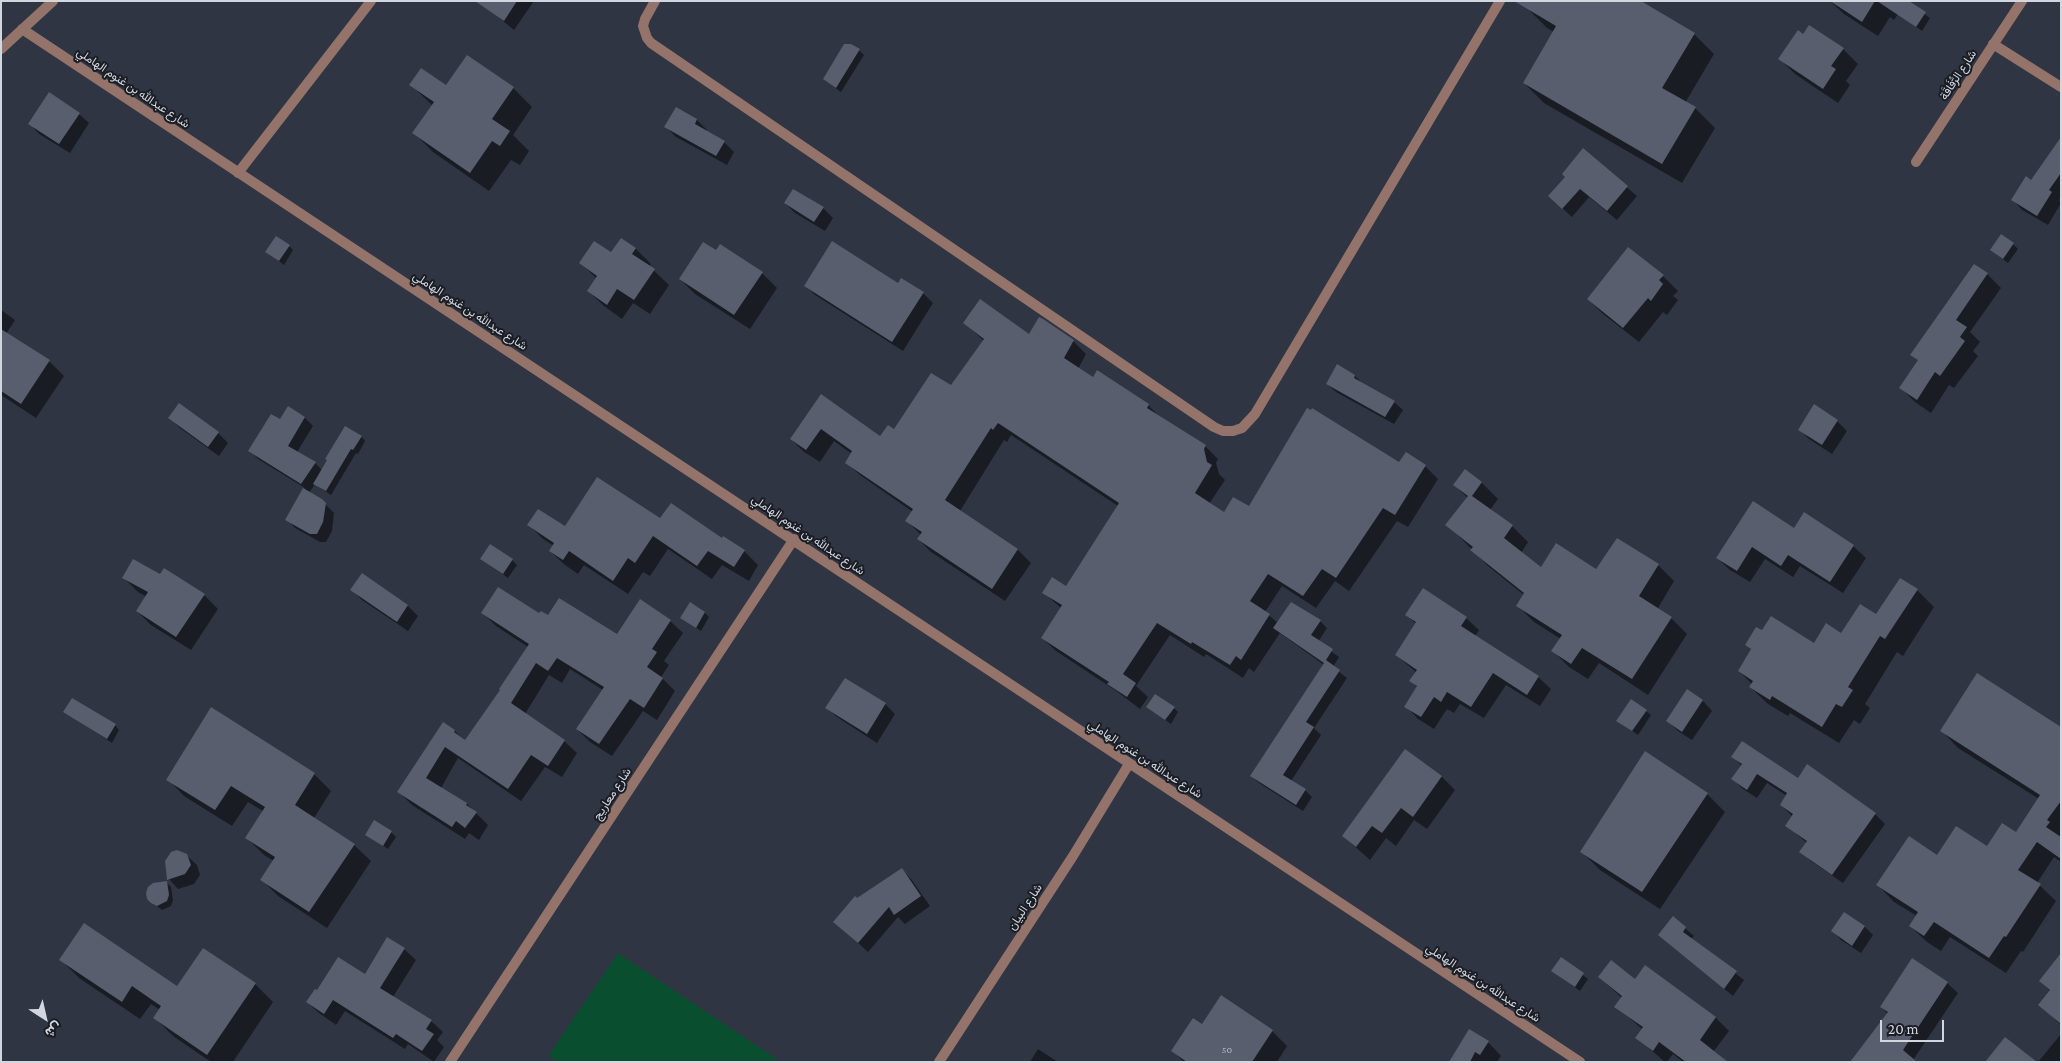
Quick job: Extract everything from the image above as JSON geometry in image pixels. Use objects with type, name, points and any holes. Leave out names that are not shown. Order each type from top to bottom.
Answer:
[{"type":"street","points":[[1,49],[53,1]]},
{"type":"street","points":[[238,173],[371,1]]},
{"type":"street","points":[[655,1],[645,19],[644,26],[647,38],[652,43],[1206,421],[1223,431],[1233,431],[1242,428],[1255,414],[1500,1]]},
{"type":"street","name":"شارع الرُّفَاقَة","points":[[1916,162],[2022,1]]},
{"type":"street","name":"شارع عبدالله بن غنوم الهاملي","points":[[22,29],[794,539],[1129,764],[1580,1062]]},
{"type":"street","points":[[1993,44],[2061,88]]},
{"type":"street","name":"شارع معاريج","points":[[450,1062],[794,539]]},
{"type":"street","name":"شارع البيان","points":[[939,1062],[1129,764]]},
{"type":"green space","points":[[618,953],[777,1059],[775,1062],[558,1062],[549,1055]]},
{"type":"building","points":[[475,1],[517,1],[504,21]]},
{"type":"building","points":[[1514,1],[1641,1],[1695,33],[1662,88],[1696,107],[1662,164],[1523,83],[1556,26]]},
{"type":"building","points":[[1830,1],[1875,1],[1862,22]]},
{"type":"building","points":[[1877,1],[1909,1],[1926,12],[1916,27]]},
{"type":"building","points":[[1809,25],[1844,48],[1831,66],[1836,69],[1823,89],[1778,59],[1798,30],[1803,34]]},
{"type":"building","points":[[844,44],[851,44],[860,49],[836,88],[823,79]]},
{"type":"building","points":[[467,55],[514,87],[492,119],[510,131],[500,146],[492,141],[470,173],[412,133],[434,102],[409,85],[421,68],[446,85]]},
{"type":"building","points":[[49,92],[80,113],[59,144],[28,124]]},
{"type":"building","points":[[676,107],[697,119],[695,124],[725,141],[716,156],[664,127]]},
{"type":"building","points":[[2061,137],[2061,173],[2049,190],[2052,192],[2037,216],[2011,200],[2026,176],[2031,180]]},
{"type":"building","points":[[1583,148],[1628,186],[1607,211],[1580,189],[1562,209],[1548,196],[1565,177],[1562,174]]},
{"type":"building","points":[[793,189],[824,207],[814,222],[784,203]]},
{"type":"building","points":[[2001,234],[2014,243],[2003,259],[1990,250]]},
{"type":"building","points":[[276,236],[290,245],[279,261],[265,252]]},
{"type":"building","points":[[621,238],[636,248],[632,254],[655,269],[634,300],[617,289],[607,305],[587,291],[597,276],[579,263],[594,241],[611,252]]},
{"type":"building","points":[[832,241],[898,283],[901,278],[924,292],[892,342],[804,286]]},
{"type":"building","points":[[703,242],[716,250],[720,244],[763,272],[734,315],[679,279]]},
{"type":"building","points":[[1628,247],[1664,275],[1659,280],[1663,284],[1651,301],[1648,298],[1623,328],[1587,299]]},
{"type":"building","points":[[1974,264],[1988,273],[1956,320],[1967,327],[1960,337],[1965,341],[1940,376],[1935,372],[1917,400],[1899,388],[1918,360],[1910,355]]},
{"type":"building","points":[[980,299],[1029,334],[1039,317],[1043,319],[1074,340],[1064,358],[1093,377],[1097,370],[1149,404],[1147,408],[1206,445],[1204,449],[1207,462],[1212,465],[1195,493],[1224,512],[1233,497],[1249,506],[1307,408],[1311,410],[1312,408],[1399,462],[1406,452],[1426,465],[1395,515],[1383,508],[1336,578],[1322,569],[1303,596],[1268,574],[1250,601],[1270,614],[1241,660],[1236,656],[1230,665],[1157,623],[1123,674],[1136,683],[1127,697],[1107,684],[1109,682],[1041,638],[1062,605],[1042,593],[1052,577],[1066,586],[1119,503],[998,423],[993,430],[991,428],[945,500],[1018,549],[992,589],[917,539],[922,532],[905,521],[913,509],[845,463],[852,451],[821,429],[806,450],[790,439],[821,394],[880,436],[888,425],[894,429],[931,373],[951,385],[984,339],[963,323]]},
{"type":"building","points":[[1,329],[50,360],[21,404],[1,391]]},
{"type":"building","points":[[1337,364],[1355,375],[1354,378],[1395,401],[1385,417],[1326,384]]},
{"type":"building","points":[[179,403],[219,432],[208,447],[168,418]]},
{"type":"building","points":[[1814,404],[1838,420],[1822,445],[1798,430]]},
{"type":"building","points":[[288,406],[305,417],[288,446],[316,462],[301,484],[248,451],[271,414],[280,419]]},
{"type":"building","points":[[345,426],[362,436],[353,450],[351,449],[326,491],[313,484],[327,460],[325,459]]},
{"type":"building","points":[[1465,469],[1482,482],[1472,496],[1513,525],[1504,538],[1541,567],[1556,543],[1596,569],[1617,538],[1659,564],[1639,596],[1672,617],[1632,679],[1582,648],[1571,664],[1551,651],[1562,635],[1516,606],[1524,593],[1470,550],[1473,547],[1445,525],[1468,496],[1453,485]]},
{"type":"building","points":[[597,477],[660,518],[671,503],[722,538],[723,536],[745,550],[734,567],[708,551],[697,566],[653,536],[635,563],[628,558],[613,581],[569,551],[563,560],[549,551],[554,543],[527,525],[538,509],[565,526]]},
{"type":"building","points":[[303,488],[326,503],[323,522],[317,534],[310,534],[285,520]]},
{"type":"building","points":[[1753,501],[1794,528],[1804,512],[1854,545],[1830,582],[1788,555],[1781,566],[1752,547],[1737,571],[1716,558]]},
{"type":"building","points":[[490,544],[513,559],[503,574],[480,559]]},
{"type":"building","points":[[133,559],[160,574],[164,568],[205,594],[176,637],[136,611],[148,592],[122,578]]},
{"type":"building","points":[[362,573],[408,605],[397,622],[350,590]]},
{"type":"building","points":[[1900,578],[1918,589],[1885,639],[1880,636],[1848,687],[1853,690],[1842,707],[1836,704],[1822,727],[1772,696],[1770,700],[1749,687],[1753,681],[1738,671],[1751,649],[1745,645],[1756,627],[1762,630],[1771,616],[1814,643],[1826,623],[1841,633],[1860,604],[1876,614]]},
{"type":"building","points":[[498,587],[539,613],[541,611],[548,615],[559,598],[617,634],[640,599],[671,620],[652,649],[657,652],[647,667],[663,678],[644,708],[630,699],[599,744],[576,729],[604,687],[557,658],[548,671],[536,663],[511,703],[565,740],[548,766],[531,755],[508,789],[445,747],[426,778],[467,803],[466,805],[477,812],[465,828],[456,821],[452,827],[397,792],[443,722],[465,740],[529,644],[481,613]]},
{"type":"building","points":[[1423,588],[1467,617],[1461,626],[1539,676],[1527,695],[1493,673],[1471,707],[1447,692],[1441,702],[1434,697],[1421,717],[1404,707],[1417,686],[1409,681],[1417,670],[1395,655],[1416,622],[1405,615]]},
{"type":"building","points":[[690,602],[705,612],[696,628],[680,618]]},
{"type":"building","points":[[1291,602],[1321,620],[1311,635],[1333,649],[1326,660],[1340,670],[1306,722],[1314,727],[1283,775],[1306,789],[1296,805],[1250,776],[1324,663],[1273,628]]},
{"type":"building","points":[[1977,673],[2061,727],[2061,801],[2047,820],[2050,822],[2046,827],[2061,837],[2061,859],[2037,842],[2018,870],[2041,884],[2006,937],[2004,936],[1989,958],[1934,922],[1924,936],[1909,926],[1918,912],[1876,885],[1909,836],[1937,855],[1956,826],[1987,846],[2002,823],[2016,832],[2040,795],[1940,731]]},
{"type":"building","points":[[845,678],[886,703],[867,734],[825,708]]},
{"type":"building","points":[[1687,689],[1703,700],[1682,732],[1666,721]]},
{"type":"building","points":[[1155,694],[1175,707],[1165,720],[1146,707]]},
{"type":"building","points":[[72,698],[116,724],[107,739],[63,712]]},
{"type":"building","points":[[1631,699],[1647,710],[1632,731],[1616,721]]},
{"type":"building","points":[[211,707],[315,773],[295,805],[355,844],[309,912],[260,880],[275,857],[245,838],[265,807],[231,786],[215,810],[166,780]]},
{"type":"building","points":[[1742,741],[1798,778],[1807,764],[1876,813],[1832,875],[1799,852],[1807,841],[1785,826],[1793,814],[1780,805],[1787,793],[1757,774],[1747,790],[1731,779],[1742,764],[1731,757]]},
{"type":"building","points":[[1405,749],[1442,776],[1413,817],[1401,808],[1382,833],[1372,826],[1356,847],[1342,836]]},
{"type":"building","points":[[1645,751],[1708,793],[1642,892],[1580,852]]},
{"type":"building","points":[[374,820],[392,831],[383,846],[365,835]]},
{"type":"building","points":[[177,850],[187,854],[191,865],[185,874],[167,880],[165,861],[171,852]]},
{"type":"building","points":[[902,868],[921,896],[894,915],[889,907],[858,943],[833,922],[855,896],[857,898]]},
{"type":"building","points":[[167,881],[169,895],[167,901],[157,906],[151,903],[147,899],[148,887],[153,883]]},
{"type":"building","points":[[1844,912],[1865,926],[1852,946],[1831,931]]},
{"type":"building","points":[[1673,916],[1686,927],[1683,932],[1737,971],[1724,989],[1658,935]]},
{"type":"building","points":[[84,923],[177,986],[203,948],[256,983],[207,1055],[153,1018],[161,1006],[132,986],[122,1002],[59,960]]},
{"type":"building","points":[[387,937],[405,948],[380,988],[432,1020],[426,1029],[434,1034],[422,1051],[396,1034],[393,1038],[333,1000],[324,1014],[306,1002],[315,989],[317,990],[338,957],[365,974]]},
{"type":"building","points":[[2061,953],[2061,1024],[2038,1005],[2050,990],[2039,981]]},
{"type":"building","points":[[1561,957],[1584,973],[1575,987],[1551,971]]},
{"type":"building","points":[[1912,958],[1948,982],[1903,1050],[1917,1062],[1850,1062],[1888,1012],[1880,1007]]},
{"type":"building","points":[[1611,960],[1635,979],[1645,965],[1716,1017],[1700,1040],[1728,1062],[1686,1062],[1659,1042],[1653,1051],[1635,1038],[1643,1027],[1614,1007],[1622,996],[1598,977]]},
{"type":"building","points":[[1221,995],[1273,1030],[1252,1062],[1187,1062],[1171,1051],[1193,1018],[1202,1024]]},
{"type":"building","points":[[1469,1029],[1489,1041],[1480,1055],[1475,1052],[1470,1062],[1449,1062]]},
{"type":"building","points":[[2005,1037],[2037,1062],[1985,1062]]}]
